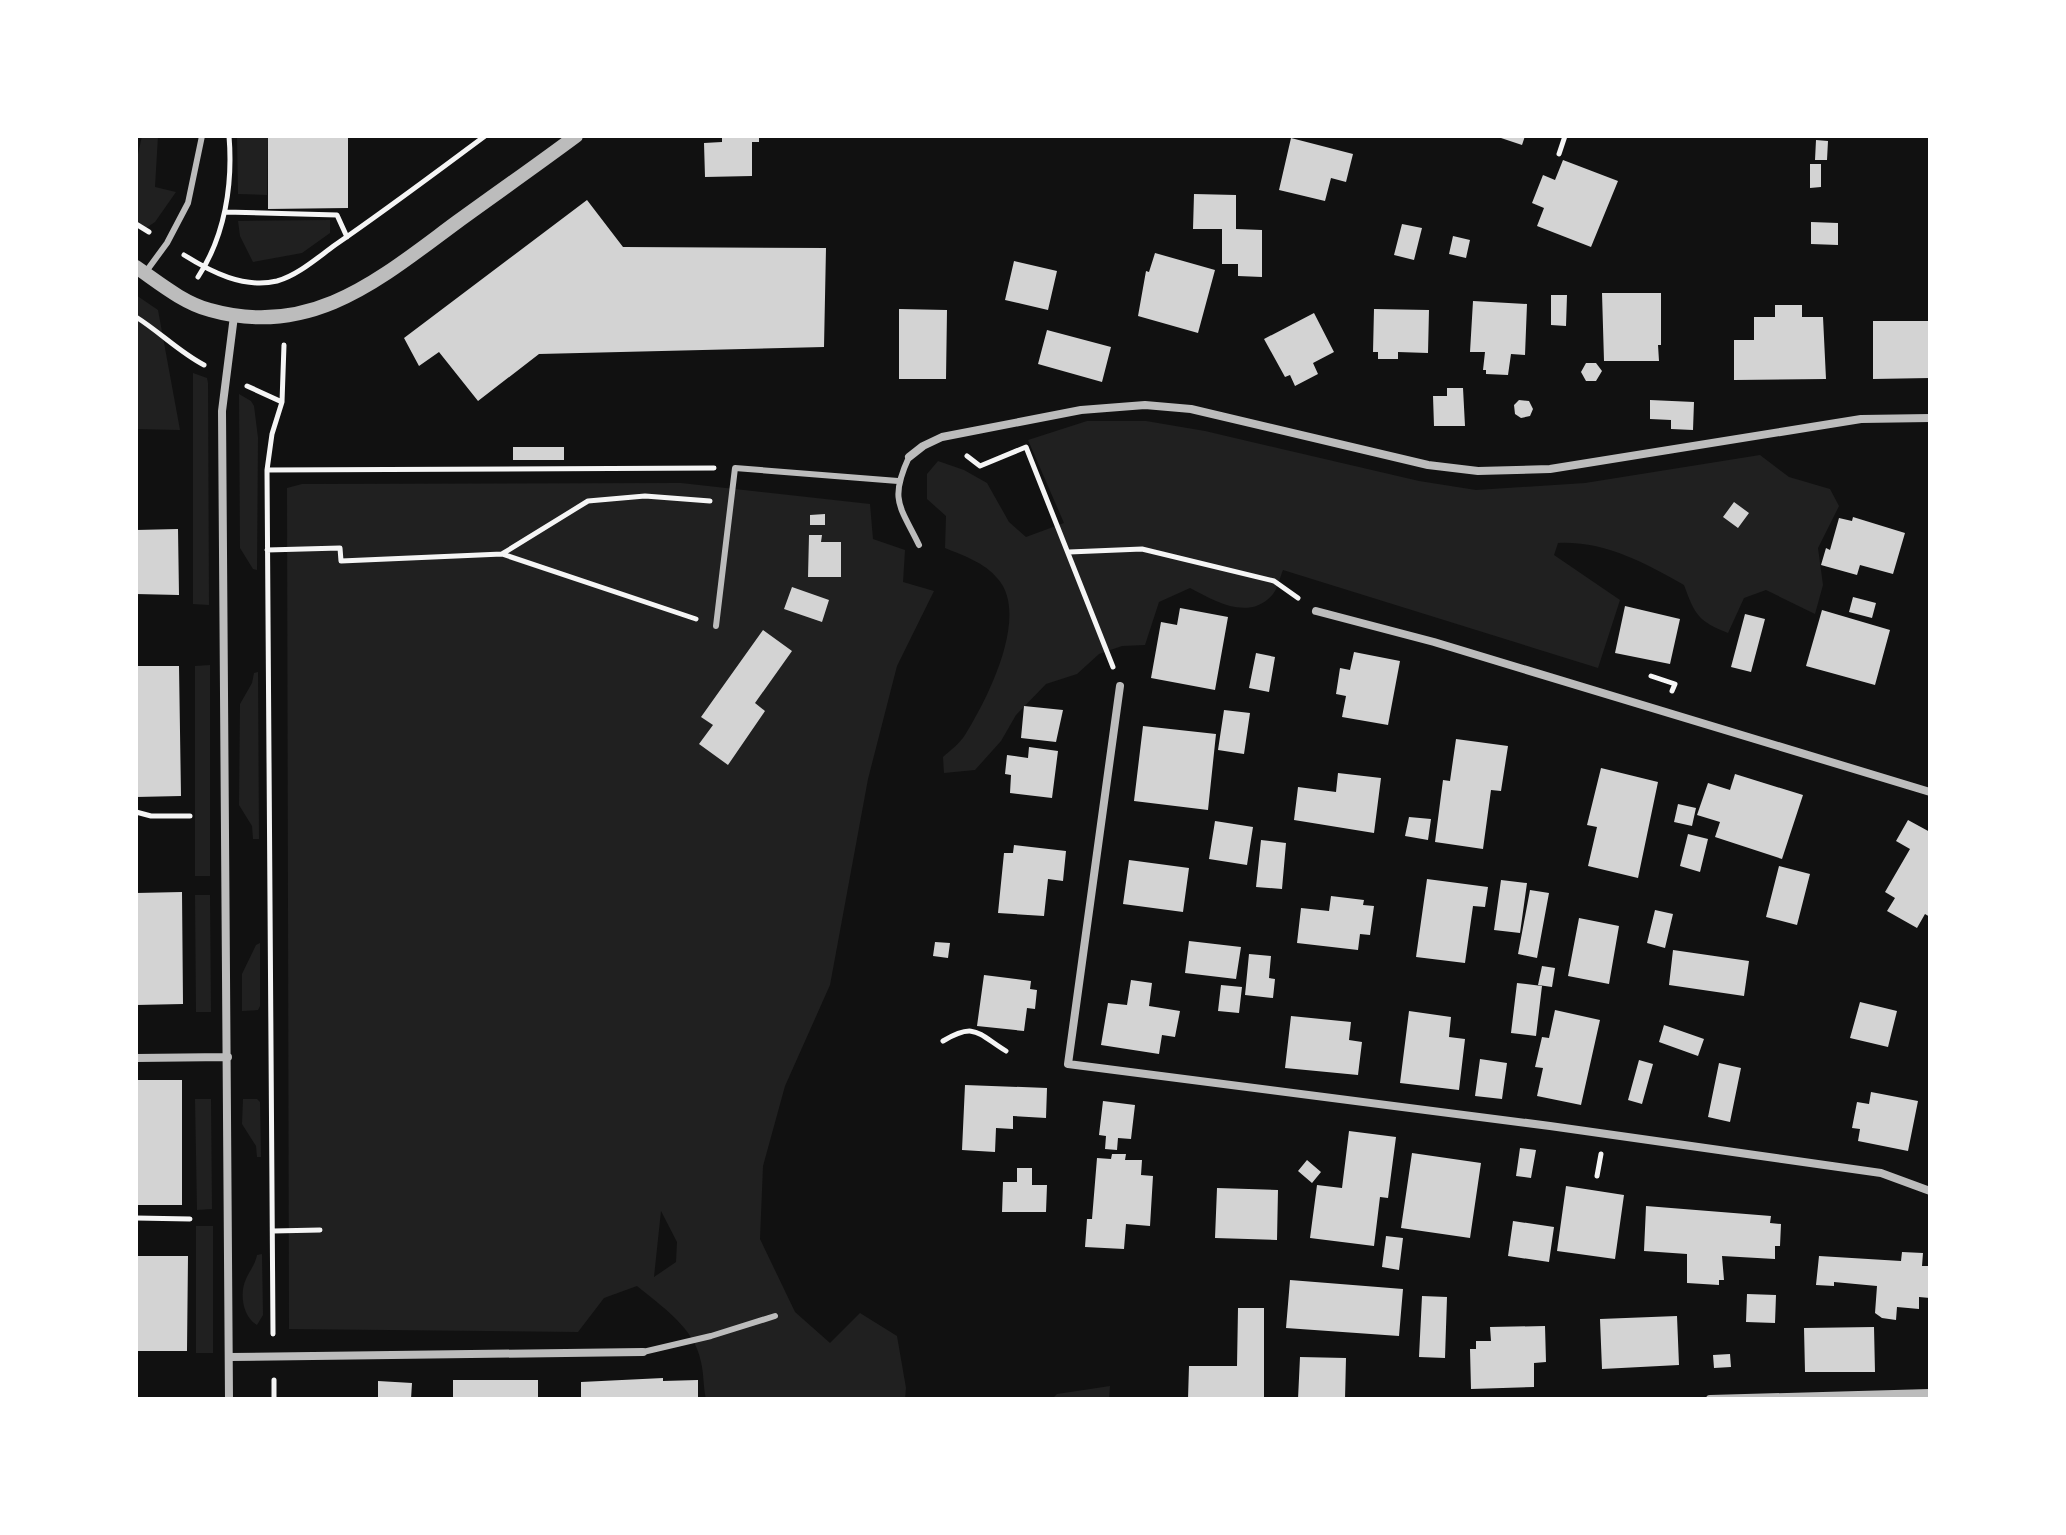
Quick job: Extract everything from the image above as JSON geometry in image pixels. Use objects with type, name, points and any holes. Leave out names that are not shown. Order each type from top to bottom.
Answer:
[{"type":"street","points":[[141,270],[207,310],[256,318],[310,312],[382,279],[576,136]]},
{"type":"street","points":[[229,1399],[222,411],[234,316]]},
{"type":"street","points":[[909,457],[942,437],[1117,405],[1191,409],[1428,465],[1478,471],[1550,469],[1861,419],[1930,418]]},
{"type":"street","points":[[1316,611],[1434,642],[1930,792]]},
{"type":"street","points":[[1120,686],[1068,1064],[1550,1126],[1881,1173],[1930,1191]]},
{"type":"street","points":[[136,1058],[228,1057]]},
{"type":"street","points":[[230,1357],[643,1352]]},
{"type":"street","points":[[1710,1399],[1930,1393]]},
{"type":"lane","points":[[141,270],[167,243],[188,203],[202,136]]},
{"type":"lane","points":[[909,457],[898,481],[898,501],[919,545]]},
{"type":"lane","points":[[716,626],[735,468],[898,481]]},
{"type":"lane","points":[[643,1352],[711,1336],[775,1316]]},
{"type":"path","points":[[229,136],[225,212],[204,268],[245,282],[278,281],[299,271],[485,136]]},
{"type":"path","points":[[1559,154],[1565,136]]},
{"type":"path","points":[[225,212],[337,215],[347,237]]},
{"type":"path","points":[[136,317],[164,335],[186,355],[207,366]]},
{"type":"path","points":[[164,335],[168,328]]},
{"type":"path","points":[[274,1399],[267,470],[272,434],[282,402],[284,345]]},
{"type":"path","points":[[240,383],[282,402]]},
{"type":"path","points":[[995,459],[1026,447],[1109,656]]},
{"type":"path","points":[[267,470],[735,468]]},
{"type":"path","points":[[502,554],[588,501],[645,496],[731,502]]},
{"type":"path","points":[[267,550],[340,548],[341,561],[502,554],[716,626]]},
{"type":"path","points":[[1069,552],[1142,549],[1274,581],[1316,611]]},
{"type":"path","points":[[1651,676],[1675,684]]},
{"type":"path","points":[[136,812],[151,816],[190,816]]},
{"type":"path","points":[[943,1041],[962,1030],[972,1030],[1006,1051]]},
{"type":"path","points":[[136,1218],[190,1219]]},
{"type":"path","points":[[273,1231],[320,1230]]},
{"type":"shaded area","points":[[142,136],[158,136],[155,187],[176,192],[155,222],[146,228],[136,222],[136,163]]},
{"type":"shaded area","points":[[237,136],[268,136],[267,195],[238,194]]},
{"type":"shaded area","points":[[330,220],[330,233],[302,253],[253,262],[240,236],[238,221]]},
{"type":"shaded area","points":[[136,295],[158,310],[180,430],[136,429]]},
{"type":"shaded area","points":[[193,373],[207,378],[208,383],[209,605],[193,604]]},
{"type":"shaded area","points":[[239,394],[254,406],[258,438],[257,570],[253,569],[240,548]]},
{"type":"shaded area","points":[[1087,421],[1146,421],[1205,431],[1419,481],[1476,490],[1585,483],[1760,455],[1789,477],[1830,489],[1839,506],[1818,548],[1823,585],[1815,614],[1766,590],[1744,598],[1728,633],[1699,616],[1684,585],[1654,569],[1608,550],[1558,543],[1554,555],[1620,600],[1598,668],[1283,570],[1273,594],[1253,607],[1221,603],[1190,588],[1159,602],[1145,645],[1122,646],[1099,654],[1077,674],[1046,684],[1016,715],[1001,741],[975,770],[944,773],[943,757],[965,735],[994,680],[1002,658],[1009,614],[1007,595],[998,579],[973,560],[945,548],[946,516],[927,499],[927,474],[938,461],[964,470],[987,483],[1009,522],[1026,537],[1064,523],[1028,440]]},
{"type":"shaded area","points":[[681,483],[870,504],[873,539],[905,550],[903,582],[934,591],[897,666],[868,779],[830,985],[785,1086],[763,1166],[760,1239],[795,1312],[830,1343],[860,1313],[897,1336],[905,1399],[706,1399],[701,1362],[692,1339],[676,1319],[637,1286],[604,1298],[578,1332],[289,1329],[287,488],[302,484]],"holes":[[[661,1211],[677,1242],[676,1262],[654,1277]]]},
{"type":"shaded area","points":[[210,665],[210,876],[195,876],[195,666]]},
{"type":"shaded area","points":[[258,672],[259,839],[253,839],[252,826],[239,805],[240,704],[254,673]]},
{"type":"shaded area","points":[[195,895],[210,895],[211,1012],[196,1012]]},
{"type":"shaded area","points":[[260,943],[260,1006],[258,1010],[242,1011],[242,974],[256,945]]},
{"type":"shaded area","points":[[195,1099],[211,1099],[212,1209],[197,1210]]},
{"type":"shaded area","points":[[243,1099],[257,1099],[260,1102],[261,1157],[257,1157],[256,1146],[242,1124]]},
{"type":"shaded area","points":[[196,1226],[213,1226],[213,1353],[196,1353]]},
{"type":"shaded area","points":[[262,1254],[263,1315],[257,1325],[248,1317],[243,1291],[257,1255]]},
{"type":"shaded area","points":[[1110,1386],[1109,1399],[1052,1399],[1057,1394]]},
{"type":"building","points":[[268,136],[348,136],[348,208],[268,209]]},
{"type":"building","points":[[722,136],[759,136],[759,142],[752,142],[752,176],[705,177],[704,143],[722,142]]},
{"type":"building","points":[[1495,136],[1525,136],[1522,145]]},
{"type":"building","points":[[1291,138],[1353,154],[1346,182],[1331,178],[1325,201],[1279,190]]},
{"type":"building","points":[[1816,140],[1828,141],[1827,160],[1815,160]]},
{"type":"building","points":[[1563,160],[1618,181],[1591,247],[1537,226],[1544,208],[1532,203],[1543,175],[1555,180]]},
{"type":"building","points":[[1810,164],[1821,164],[1821,187],[1810,188]]},
{"type":"building","points":[[1194,194],[1236,195],[1236,229],[1262,230],[1262,277],[1238,276],[1238,264],[1222,264],[1222,229],[1193,229]]},
{"type":"building","points":[[587,200],[623,247],[826,248],[824,347],[539,354],[478,401],[439,352],[419,366],[404,338]]},
{"type":"building","points":[[1811,222],[1838,223],[1838,245],[1811,244]]},
{"type":"building","points":[[1402,224],[1422,228],[1414,260],[1394,255]]},
{"type":"building","points":[[1453,236],[1470,240],[1466,258],[1449,254]]},
{"type":"building","points":[[1155,253],[1215,270],[1198,333],[1138,316],[1146,271],[1149,272]]},
{"type":"building","points":[[1014,261],[1057,271],[1048,310],[1005,300]]},
{"type":"building","points":[[1602,293],[1661,293],[1659,361],[1604,361]]},
{"type":"building","points":[[1551,295],[1567,295],[1566,326],[1551,325]]},
{"type":"building","points":[[1473,301],[1527,304],[1525,355],[1511,354],[1508,375],[1486,374],[1483,370],[1485,352],[1470,352]]},
{"type":"building","points":[[1775,305],[1802,305],[1802,317],[1823,317],[1826,379],[1734,380],[1734,340],[1754,340],[1754,317],[1775,317]]},
{"type":"building","points":[[899,309],[947,310],[946,379],[899,379]]},
{"type":"building","points":[[1374,309],[1429,310],[1428,353],[1398,352],[1398,359],[1378,359],[1378,352],[1373,352]]},
{"type":"building","points":[[1314,313],[1334,352],[1313,363],[1318,374],[1295,386],[1290,375],[1285,377],[1264,339]]},
{"type":"building","points":[[1873,321],[1930,321],[1930,378],[1873,379]]},
{"type":"building","points":[[1047,330],[1111,347],[1102,382],[1038,364]]},
{"type":"building","points":[[1586,363],[1596,363],[1602,371],[1596,381],[1586,381],[1581,372]]},
{"type":"building","points":[[1447,388],[1463,388],[1465,426],[1434,426],[1433,396],[1447,396]]},
{"type":"building","points":[[1519,400],[1529,401],[1533,409],[1530,416],[1521,418],[1515,414],[1514,405]]},
{"type":"building","points":[[1650,400],[1694,402],[1693,430],[1671,429],[1671,420],[1650,419]]},
{"type":"building","points":[[513,447],[564,447],[564,460],[513,460]]},
{"type":"building","points":[[1734,502],[1749,513],[1738,528],[1723,517]]},
{"type":"building","points":[[825,514],[825,525],[810,525],[810,515]]},
{"type":"building","points":[[1853,517],[1905,533],[1893,574],[1860,565],[1857,575],[1821,565],[1826,548],[1830,550],[1839,518],[1852,521]]},
{"type":"building","points":[[178,529],[179,595],[136,594],[136,530]]},
{"type":"building","points":[[809,535],[822,535],[821,542],[841,542],[841,577],[808,577]]},
{"type":"building","points":[[792,587],[829,600],[822,622],[784,609]]},
{"type":"building","points":[[1853,597],[1876,603],[1872,618],[1849,612]]},
{"type":"building","points":[[1625,606],[1680,619],[1670,664],[1615,653]]},
{"type":"building","points":[[1180,608],[1228,617],[1215,690],[1151,678],[1161,622],[1177,625]]},
{"type":"building","points":[[1822,610],[1890,630],[1875,685],[1806,666]]},
{"type":"building","points":[[1745,614],[1765,619],[1751,672],[1731,667]]},
{"type":"building","points":[[763,630],[792,651],[755,703],[765,711],[728,765],[699,744],[713,725],[701,717]]},
{"type":"building","points":[[1354,652],[1400,661],[1388,725],[1342,717],[1346,696],[1336,694],[1340,668],[1350,670]]},
{"type":"building","points":[[1256,653],[1275,657],[1269,692],[1249,688]]},
{"type":"building","points":[[136,666],[179,666],[181,796],[136,797]]},
{"type":"building","points":[[1024,706],[1063,710],[1056,742],[1021,738]]},
{"type":"building","points":[[1224,710],[1250,713],[1244,754],[1218,750]]},
{"type":"building","points":[[1143,726],[1216,734],[1208,810],[1134,801]]},
{"type":"building","points":[[1456,739],[1508,746],[1501,791],[1491,790],[1483,849],[1435,842],[1443,780],[1450,781]]},
{"type":"building","points":[[1029,747],[1058,751],[1052,798],[1010,793],[1011,775],[1005,774],[1007,755],[1028,758]]},
{"type":"building","points":[[1601,768],[1658,782],[1638,878],[1588,866],[1597,827],[1587,825]]},
{"type":"building","points":[[1338,773],[1381,778],[1374,833],[1294,820],[1298,787],[1336,792]]},
{"type":"building","points":[[1735,774],[1803,795],[1782,859],[1715,837],[1720,822],[1697,815],[1708,783],[1730,790]]},
{"type":"building","points":[[1678,804],[1696,808],[1692,826],[1674,822]]},
{"type":"building","points":[[1409,817],[1431,819],[1428,840],[1405,836]]},
{"type":"building","points":[[1908,820],[1930,832],[1930,917],[1925,914],[1917,928],[1887,911],[1895,898],[1885,892],[1910,849],[1896,841]]},
{"type":"building","points":[[1215,821],[1253,827],[1247,865],[1209,859]]},
{"type":"building","points":[[1688,834],[1708,839],[1700,872],[1680,866]]},
{"type":"building","points":[[1261,840],[1286,843],[1282,889],[1256,887]]},
{"type":"building","points":[[1014,845],[1066,851],[1063,881],[1048,879],[1044,916],[998,913],[1004,853],[1013,853]]},
{"type":"building","points":[[1129,860],[1189,868],[1183,912],[1123,904]]},
{"type":"building","points":[[1779,866],[1810,874],[1797,925],[1766,917]]},
{"type":"building","points":[[1427,879],[1488,887],[1485,907],[1473,906],[1465,963],[1416,957]]},
{"type":"building","points":[[1501,880],[1527,883],[1520,933],[1494,930]]},
{"type":"building","points":[[1530,890],[1549,893],[1537,958],[1518,954]]},
{"type":"building","points":[[182,892],[183,1004],[136,1005],[136,893]]},
{"type":"building","points":[[1331,896],[1364,900],[1363,905],[1374,906],[1370,935],[1360,934],[1358,950],[1297,943],[1301,908],[1329,911]]},
{"type":"building","points":[[1655,910],[1673,914],[1665,948],[1647,943]]},
{"type":"building","points":[[1579,918],[1619,926],[1609,984],[1568,976]]},
{"type":"building","points":[[1189,941],[1241,947],[1236,979],[1185,973]]},
{"type":"building","points":[[935,942],[950,943],[948,958],[933,956]]},
{"type":"building","points":[[1673,950],[1749,961],[1744,996],[1669,985]]},
{"type":"building","points":[[1249,954],[1271,956],[1269,978],[1275,979],[1273,998],[1245,995]]},
{"type":"building","points":[[1542,966],[1555,968],[1552,987],[1538,985]]},
{"type":"building","points":[[984,975],[1031,981],[1030,989],[1037,990],[1035,1009],[1027,1008],[1024,1031],[977,1026]]},
{"type":"building","points":[[1131,980],[1152,983],[1149,1006],[1180,1011],[1175,1037],[1162,1035],[1159,1054],[1101,1045],[1108,1003],[1127,1005]]},
{"type":"building","points":[[1517,983],[1542,986],[1536,1036],[1511,1033]]},
{"type":"building","points":[[1221,985],[1242,987],[1239,1013],[1218,1011]]},
{"type":"building","points":[[1860,1002],[1897,1011],[1888,1047],[1850,1038]]},
{"type":"building","points":[[1555,1010],[1600,1020],[1581,1105],[1537,1096],[1543,1068],[1535,1067],[1542,1037],[1549,1038]]},
{"type":"building","points":[[1409,1011],[1451,1017],[1449,1037],[1465,1039],[1459,1090],[1400,1083]]},
{"type":"building","points":[[1291,1016],[1351,1022],[1349,1040],[1362,1042],[1358,1075],[1285,1068]]},
{"type":"building","points":[[1664,1025],[1704,1039],[1698,1056],[1659,1042]]},
{"type":"building","points":[[1480,1059],[1507,1063],[1502,1099],[1475,1096]]},
{"type":"building","points":[[1639,1060],[1653,1064],[1642,1104],[1628,1100]]},
{"type":"building","points":[[1719,1063],[1741,1068],[1730,1122],[1708,1117]]},
{"type":"building","points":[[136,1080],[182,1080],[182,1205],[136,1205]]},
{"type":"building","points":[[965,1085],[1047,1088],[1046,1118],[1013,1116],[1013,1129],[996,1128],[995,1152],[962,1150]]},
{"type":"building","points":[[1871,1092],[1918,1101],[1908,1151],[1858,1141],[1860,1129],[1852,1128],[1857,1102],[1869,1104]]},
{"type":"building","points":[[1103,1101],[1135,1105],[1131,1139],[1118,1138],[1117,1150],[1105,1149],[1106,1136],[1099,1135]]},
{"type":"building","points":[[1349,1131],[1396,1137],[1388,1198],[1380,1197],[1374,1246],[1310,1238],[1317,1185],[1342,1188]]},
{"type":"building","points":[[1520,1148],[1536,1150],[1531,1178],[1516,1176]]},
{"type":"building","points":[[1412,1153],[1481,1163],[1470,1238],[1401,1228]]},
{"type":"building","points":[[1112,1154],[1126,1154],[1125,1160],[1142,1160],[1141,1175],[1153,1176],[1150,1226],[1126,1224],[1124,1249],[1085,1247],[1087,1219],[1092,1219],[1097,1158],[1111,1159]]},
{"type":"building","points":[[1307,1160],[1321,1172],[1312,1183],[1298,1171]]},
{"type":"building","points":[[1017,1168],[1032,1168],[1032,1185],[1047,1185],[1046,1212],[1002,1212],[1003,1182],[1017,1182]]},
{"type":"building","points":[[1566,1186],[1624,1195],[1615,1259],[1557,1251]]},
{"type":"building","points":[[1217,1188],[1278,1190],[1277,1240],[1215,1238]]},
{"type":"building","points":[[1646,1206],[1771,1216],[1770,1223],[1781,1224],[1780,1246],[1775,1246],[1775,1259],[1722,1256],[1724,1280],[1719,1280],[1719,1285],[1687,1283],[1687,1254],[1644,1251]]},
{"type":"building","points":[[1513,1221],[1554,1227],[1549,1262],[1508,1256]]},
{"type":"building","points":[[1386,1236],[1403,1238],[1399,1270],[1382,1267]]},
{"type":"building","points":[[1902,1252],[1923,1253],[1922,1266],[1930,1266],[1930,1298],[1919,1297],[1919,1309],[1897,1307],[1896,1320],[1882,1318],[1875,1313],[1877,1286],[1834,1282],[1834,1286],[1816,1285],[1819,1256],[1901,1261]]},
{"type":"building","points":[[136,1256],[188,1256],[187,1351],[136,1351]]},
{"type":"building","points":[[1290,1280],[1403,1289],[1399,1336],[1286,1328]]},
{"type":"building","points":[[1747,1294],[1776,1295],[1775,1323],[1746,1322]]},
{"type":"building","points":[[1422,1296],[1447,1297],[1445,1358],[1419,1357]]},
{"type":"building","points":[[1238,1308],[1264,1308],[1264,1399],[1188,1399],[1189,1366],[1237,1366]]},
{"type":"building","points":[[1677,1316],[1679,1365],[1602,1369],[1600,1319]]},
{"type":"building","points":[[1545,1326],[1546,1362],[1534,1363],[1534,1387],[1471,1389],[1470,1349],[1476,1349],[1476,1341],[1491,1341],[1490,1327]]},
{"type":"building","points":[[1874,1327],[1875,1372],[1805,1372],[1804,1328]]},
{"type":"building","points":[[1730,1354],[1731,1367],[1714,1368],[1713,1355]]},
{"type":"building","points":[[1300,1357],[1346,1358],[1345,1399],[1298,1399]]},
{"type":"building","points":[[663,1378],[663,1381],[698,1380],[698,1399],[581,1399],[581,1382]]},
{"type":"building","points":[[453,1380],[538,1380],[538,1399],[453,1399]]},
{"type":"building","points":[[378,1381],[412,1383],[411,1399],[378,1399]]}]
